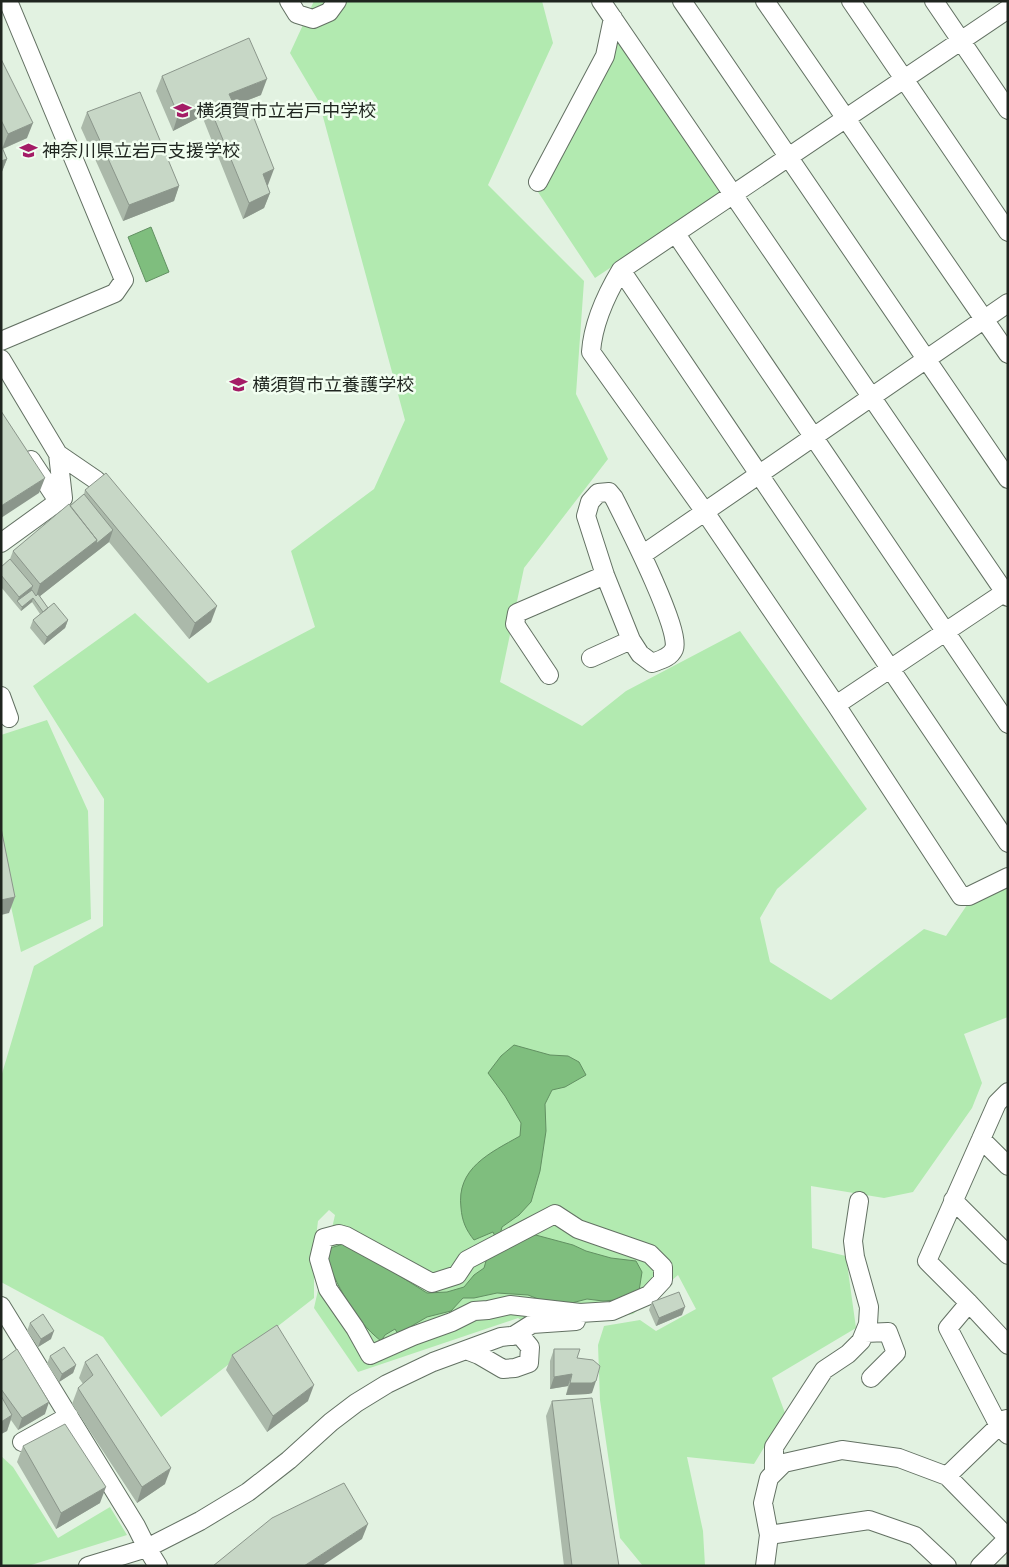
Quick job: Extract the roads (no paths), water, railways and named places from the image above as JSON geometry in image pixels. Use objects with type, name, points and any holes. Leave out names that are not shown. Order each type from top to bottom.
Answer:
[{"type":"street","points":[[1,340],[114,293],[124,280],[8,1]]},
{"type":"street","points":[[289,1],[297,14],[313,19],[329,12],[337,1]]},
{"type":"street","points":[[601,1],[1007,593],[836,705]]},
{"type":"street","points":[[682,1],[1008,480]]},
{"type":"street","points":[[765,1],[1008,354]]},
{"type":"street","points":[[851,1],[1008,232]]},
{"type":"street","points":[[934,1],[1008,110]]},
{"type":"street","points":[[1008,9],[621,270],[608,292],[592,339],[591,352],[705,512],[836,705],[961,896],[969,896],[1008,877]]},
{"type":"street","points":[[538,182],[605,56],[613,18]]},
{"type":"street","points":[[676,234],[1008,724]]},
{"type":"street","points":[[621,270],[1008,843]]},
{"type":"street","points":[[642,555],[1008,303]]},
{"type":"street","points":[[1,359],[58,454],[63,498],[1,544]]},
{"type":"street","points":[[22,446],[58,501]]},
{"type":"street","points":[[58,454],[96,480],[121,508]]},
{"type":"street","points":[[609,492],[614,498],[642,555],[672,626],[676,643],[674,650],[665,658],[652,663],[640,654],[630,640],[606,575],[586,516],[590,502],[598,493],[609,492]]},
{"type":"street","points":[[549,674],[515,624],[517,613],[606,575]]},
{"type":"street","points":[[591,658],[630,640]]},
{"type":"street","points":[[1,696],[9,718]]},
{"type":"street","points":[[1008,1092],[997,1103],[927,1261],[1008,1345]]},
{"type":"street","points":[[982,1139],[1008,1166]]},
{"type":"street","points":[[953,1200],[1008,1255]]},
{"type":"street","points":[[774,1473],[774,1446],[824,1370],[848,1354],[861,1341],[868,1324],[869,1307],[854,1256],[853,1241],[859,1201]]},
{"type":"street","points":[[513,1336],[532,1324],[577,1321],[612,1311],[649,1295],[663,1280],[663,1266],[650,1254],[578,1229],[555,1214],[467,1260],[457,1275],[432,1283],[346,1236],[339,1234],[324,1238],[319,1259],[328,1290],[355,1328],[370,1355],[413,1336],[452,1322],[474,1311],[510,1305],[580,1314],[612,1311]]},
{"type":"street","points":[[947,1476],[1005,1426],[948,1328],[969,1303]]},
{"type":"street","points":[[1,1306],[136,1526],[158,1566]]},
{"type":"street","points":[[865,1333],[888,1332],[896,1354],[871,1378]]},
{"type":"street","points":[[88,1566],[147,1548],[200,1521],[248,1492],[289,1460],[331,1422],[363,1398],[433,1362],[501,1337],[520,1335],[530,1347],[529,1363],[515,1368],[503,1369],[480,1355],[466,1350]]},
{"type":"street","points":[[22,1442],[68,1416]]},
{"type":"street","points":[[765,1566],[769,1535],[763,1503],[769,1478],[784,1463],[842,1450],[899,1458],[947,1476],[1008,1538],[980,1566]]},
{"type":"street","points":[[769,1535],[869,1520],[915,1536],[947,1566]]},
{"type":"place","name":"横須賀市立岩戸中学校","points":[[182,110]]},
{"type":"place","name":"神奈川県立岩戸支援学校","points":[[28,150]]},
{"type":"place","name":"横須賀市立養護学校","points":[[238,384]]}]
